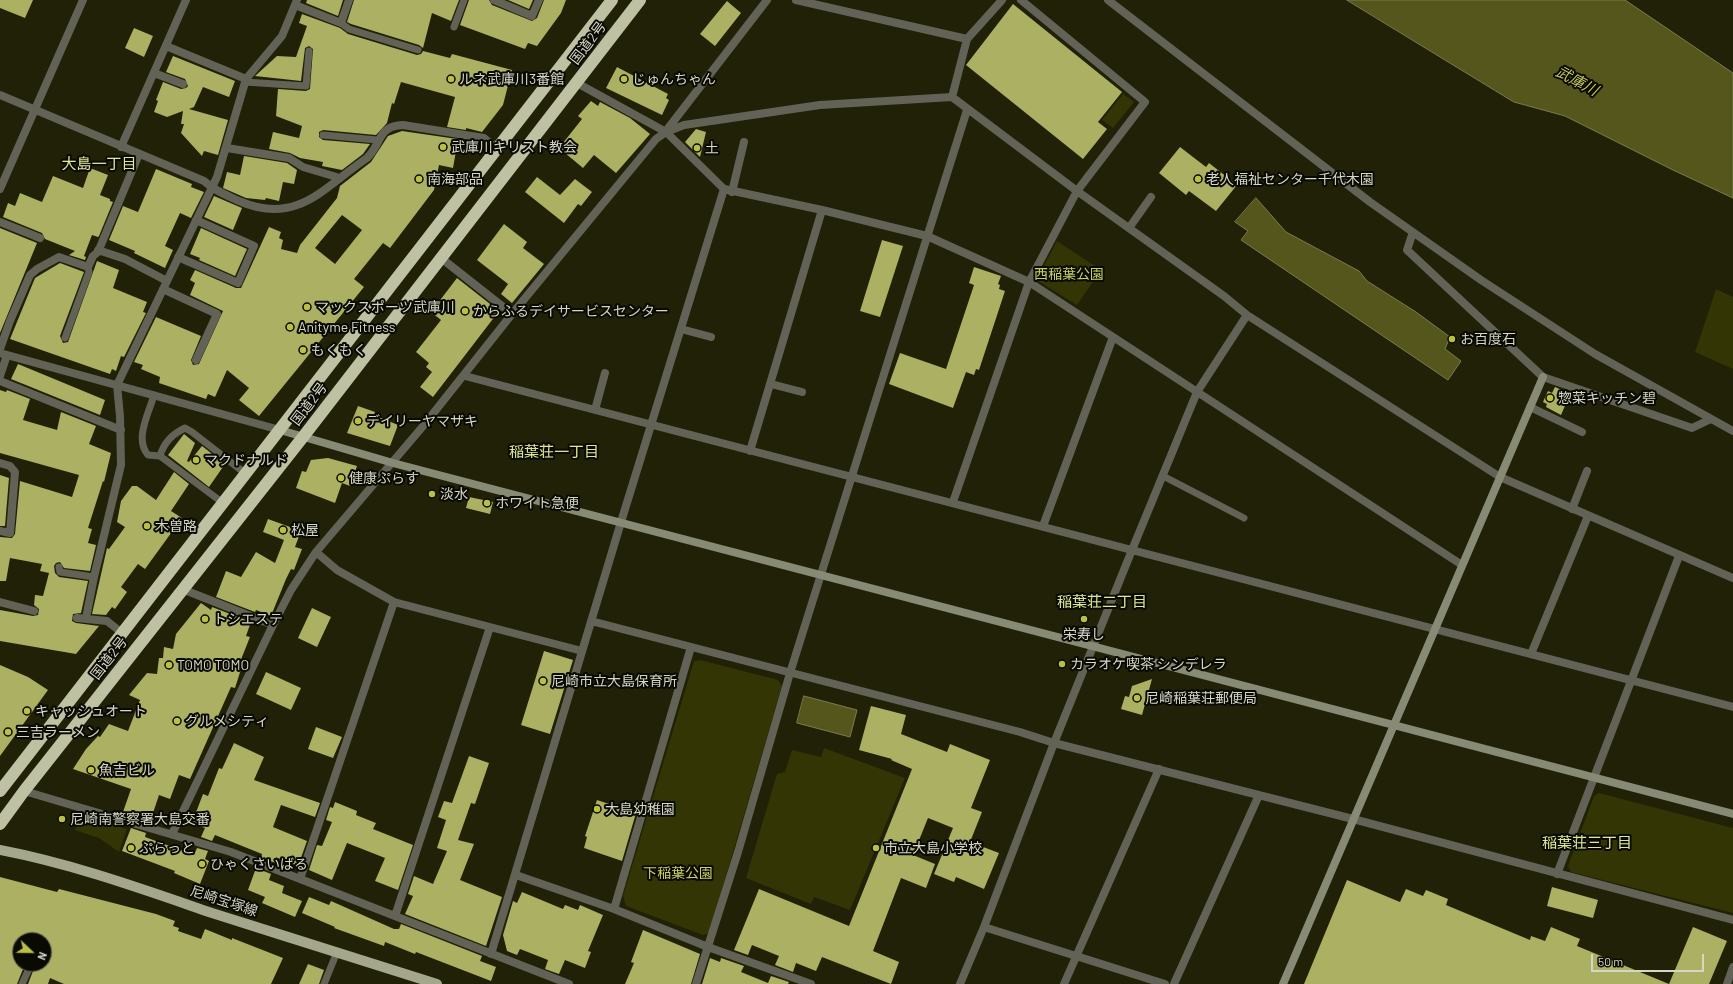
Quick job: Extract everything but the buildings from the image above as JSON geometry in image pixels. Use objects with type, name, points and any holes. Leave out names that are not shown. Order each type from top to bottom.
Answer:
[{"type":"highway","name":"国道2号","points":[[2,786],[246,474],[612,0]]},
{"type":"highway","name":"国道2号","points":[[0,824],[24,790],[303,437],[640,0]]},
{"type":"main road","name":"尼崎宝塚線","points":[[0,850],[28,855],[99,874],[438,984]]},
{"type":"street","points":[[0,189],[83,0]]},
{"type":"street","points":[[121,147],[186,0]]},
{"type":"street","points":[[86,618],[94,577],[121,465],[121,430],[117,385],[211,188],[227,148],[236,108],[245,81],[282,36],[296,3],[341,23],[349,0]]},
{"type":"street","points":[[494,0],[532,16],[539,0]]},
{"type":"street","points":[[666,132],[767,0]]},
{"type":"street","points":[[796,0],[967,39]]},
{"type":"street","points":[[952,97],[967,39],[1002,0]]},
{"type":"street","points":[[953,502],[1029,282],[1076,191],[1145,102],[1021,0]]},
{"type":"street","points":[[1108,0],[1352,187],[1481,280],[1596,354],[1733,431]]},
{"type":"street","points":[[166,46],[245,81]]},
{"type":"street","points":[[154,73],[183,84]]},
{"type":"street","points":[[577,83],[666,132],[724,189],[732,192],[822,210],[927,236],[1029,282],[1462,565]]},
{"type":"street","points":[[0,95],[204,181],[216,191],[257,208],[281,210],[303,204],[371,154],[377,140],[389,128],[403,125],[484,138],[497,148]]},
{"type":"street","points":[[172,834],[273,624],[291,590],[316,552],[393,463],[512,314],[656,139],[666,132],[684,124],[820,105],[952,97],[967,110],[1076,191],[1219,292],[1247,316],[1500,477],[1679,556],[1733,578]]},
{"type":"street","points":[[696,984],[790,673],[967,110]]},
{"type":"street","points":[[732,192],[744,142]]},
{"type":"street","points":[[227,148],[289,158],[303,167],[340,178]]},
{"type":"street","points":[[0,349],[25,285],[36,269],[59,257],[88,267],[93,256],[98,250],[139,154]]},
{"type":"street","points":[[491,954],[516,875],[620,522],[724,189]]},
{"type":"street","points":[[1129,228],[1151,197]]},
{"type":"street","points":[[750,451],[822,210]]},
{"type":"street","points":[[178,257],[238,283],[254,246],[196,220]]},
{"type":"street","points":[[0,222],[40,238]]},
{"type":"street","points":[[1413,232],[1407,250],[1543,377],[1692,428],[1711,419]]},
{"type":"street","points":[[98,250],[125,259],[167,281]]},
{"type":"street","points":[[441,258],[512,314]]},
{"type":"street","points":[[163,289],[217,314],[196,360]]},
{"type":"street","points":[[960,984],[984,927],[1054,743],[1197,392],[1247,316]]},
{"type":"street","points":[[681,329],[711,337]]},
{"type":"street","points":[[1043,526],[1113,337]]},
{"type":"street","points":[[0,376],[3,354],[280,430],[393,463],[1733,814]]},
{"type":"street","points":[[595,410],[605,373]]},
{"type":"street","points":[[464,376],[750,451],[953,502],[1733,707]]},
{"type":"street","points":[[1283,984],[1543,377]]},
{"type":"street","points":[[0,381],[121,430]]},
{"type":"street","points":[[771,384],[802,392]]},
{"type":"street","points":[[1530,407],[1582,432]]},
{"type":"street","points":[[0,463],[10,466],[15,472],[10,533],[0,531]]},
{"type":"street","points":[[1572,509],[1587,471]]},
{"type":"street","points":[[1531,654],[1588,516]]},
{"type":"street","points":[[316,552],[337,570],[394,602],[582,651]]},
{"type":"street","points":[[1557,874],[1679,556]]},
{"type":"street","points":[[182,589],[273,624]]},
{"type":"street","points":[[0,602],[34,610]]},
{"type":"street","points":[[300,879],[394,602]]},
{"type":"street","points":[[77,618],[107,621],[122,633]]},
{"type":"street","points":[[591,621],[1020,732],[1054,743],[1259,795],[1733,920]]},
{"type":"street","points":[[395,916],[490,627]]},
{"type":"street","points":[[614,909],[691,647]]},
{"type":"street","points":[[1064,984],[1159,769]]},
{"type":"street","points":[[24,790],[231,852],[569,984]]},
{"type":"street","points":[[1174,984],[1259,795]]},
{"type":"street","points":[[516,875],[614,909],[708,947],[811,984]]},
{"type":"street","points":[[984,927],[1165,984]]},
{"type":"street","points":[[1727,984],[1733,966]]},
{"type":"lane","points":[[454,27],[464,0]]},
{"type":"lane","points":[[341,23],[349,29],[418,50]]},
{"type":"lane","points":[[245,81],[306,86],[309,51]]},
{"type":"lane","points":[[323,134],[377,140]]},
{"type":"lane","points":[[66,338],[89,272],[88,267]]},
{"type":"lane","points":[[154,395],[141,442],[144,451],[148,455],[160,456],[223,503]]},
{"type":"lane","points":[[160,456],[163,447],[171,437],[175,433],[185,428],[246,474]]},
{"type":"lane","points":[[1162,476],[1244,518]]},
{"type":"lane","points":[[59,567],[60,572],[94,577]]},
{"type":"lane","points":[[324,984],[337,952]]},
{"type":"lane","points":[[22,984],[28,972]]},
{"type":"green space","points":[[1123,94],[1134,102],[1113,128],[1102,120]]},
{"type":"green space","name":"西稲葉公園","points":[[1057,241],[1101,270],[1077,305],[1038,281],[1038,277]]},
{"type":"green space","points":[[1716,289],[1733,297],[1733,369],[1695,352]]},
{"type":"green space","name":"下稲葉公園","points":[[700,660],[778,680],[782,686],[709,933],[703,935],[626,906],[623,896],[694,661]]},
{"type":"green space","points":[[824,748],[905,778],[850,910],[814,897],[811,904],[746,878],[777,774],[785,772],[792,750],[821,757]]},
{"type":"green space","points":[[1599,793],[1733,828],[1733,913],[1571,872],[1568,866],[1594,796]]},
{"type":"green space","points":[[80,816],[127,829],[119,852],[99,838],[75,830]]},
{"type":"water","name":"武庫川","points":[[1347,0],[1625,0],[1733,73],[1733,198],[1565,116],[1514,102]]},
{"type":"water","points":[[1256,198],[1286,232],[1359,271],[1367,281],[1416,312],[1450,337],[1445,349],[1461,361],[1448,380],[1241,240],[1248,231],[1235,222]]},
{"type":"water","points":[[804,696],[857,710],[850,737],[797,723]]},
{"type":"place","name":"ルネ武庫川3番館","points":[[451,79]]},
{"type":"place","name":"じゅんちゃん","points":[[624,79]]},
{"type":"place","name":"武庫川キリスト教会","points":[[443,147]]},
{"type":"place","name":"土","points":[[697,148]]},
{"type":"place","name":"南海部品","points":[[419,179]]},
{"type":"place","name":"老人福祉センター千代木園","points":[[1198,179]]},
{"type":"place","name":"マックスポーツ武庫川","points":[[307,307]]},
{"type":"place","name":"からふるデイサービスセンター","points":[[465,311]]},
{"type":"place","name":"Anityme Fitness","points":[[290,327]]},
{"type":"place","name":"お百度石","points":[[1452,339]]},
{"type":"place","name":"もくもく","points":[[303,350]]},
{"type":"place","name":"惣菜キッチン碧","points":[[1550,398]]},
{"type":"place","name":"デイリーヤマザキ","points":[[358,421]]},
{"type":"place","name":"マクドナルド","points":[[196,460]]},
{"type":"place","name":"健康ぷらす","points":[[341,478]]},
{"type":"place","name":"淡水","points":[[432,494]]},
{"type":"place","name":"ホワイト急便","points":[[487,503]]},
{"type":"place","name":"木曽路","points":[[147,526]]},
{"type":"place","name":"松屋","points":[[283,530]]},
{"type":"place","name":"トシエステ","points":[[205,619]]},
{"type":"place","name":"栄寿し","points":[[1084,619]]},
{"type":"place","name":"カラオケ喫茶 シンデレラ","points":[[1062,664]]},
{"type":"place","name":"TOMO TOMO","points":[[169,665]]},
{"type":"place","name":"尼崎市立大島保育所","points":[[543,681]]},
{"type":"place","name":"尼崎稲葉荘郵便局","points":[[1137,698]]},
{"type":"place","name":"キャッシュオート","points":[[27,711]]},
{"type":"place","name":"グルメシティ","points":[[177,721]]},
{"type":"place","name":"三吉ラーメン","points":[[8,732]]},
{"type":"place","name":"魚吉ビル","points":[[91,770]]},
{"type":"place","name":"大島幼稚園","points":[[597,809]]},
{"type":"place","name":"尼崎南警察署大島交番","points":[[62,819]]},
{"type":"place","name":"ぷらっと","points":[[131,848]]},
{"type":"place","name":"市立大島小学校","points":[[876,848]]},
{"type":"place","name":"ひゃくさいばる","points":[[202,864]]},
{"type":"district","name":"大島一丁目","points":[[99,164]]},
{"type":"district","name":"稲葉荘一丁目","points":[[554,452]]},
{"type":"district","name":"稲葉荘二丁目","points":[[1102,602]]},
{"type":"district","name":"稲葉荘三丁目","points":[[1587,843]]}]
